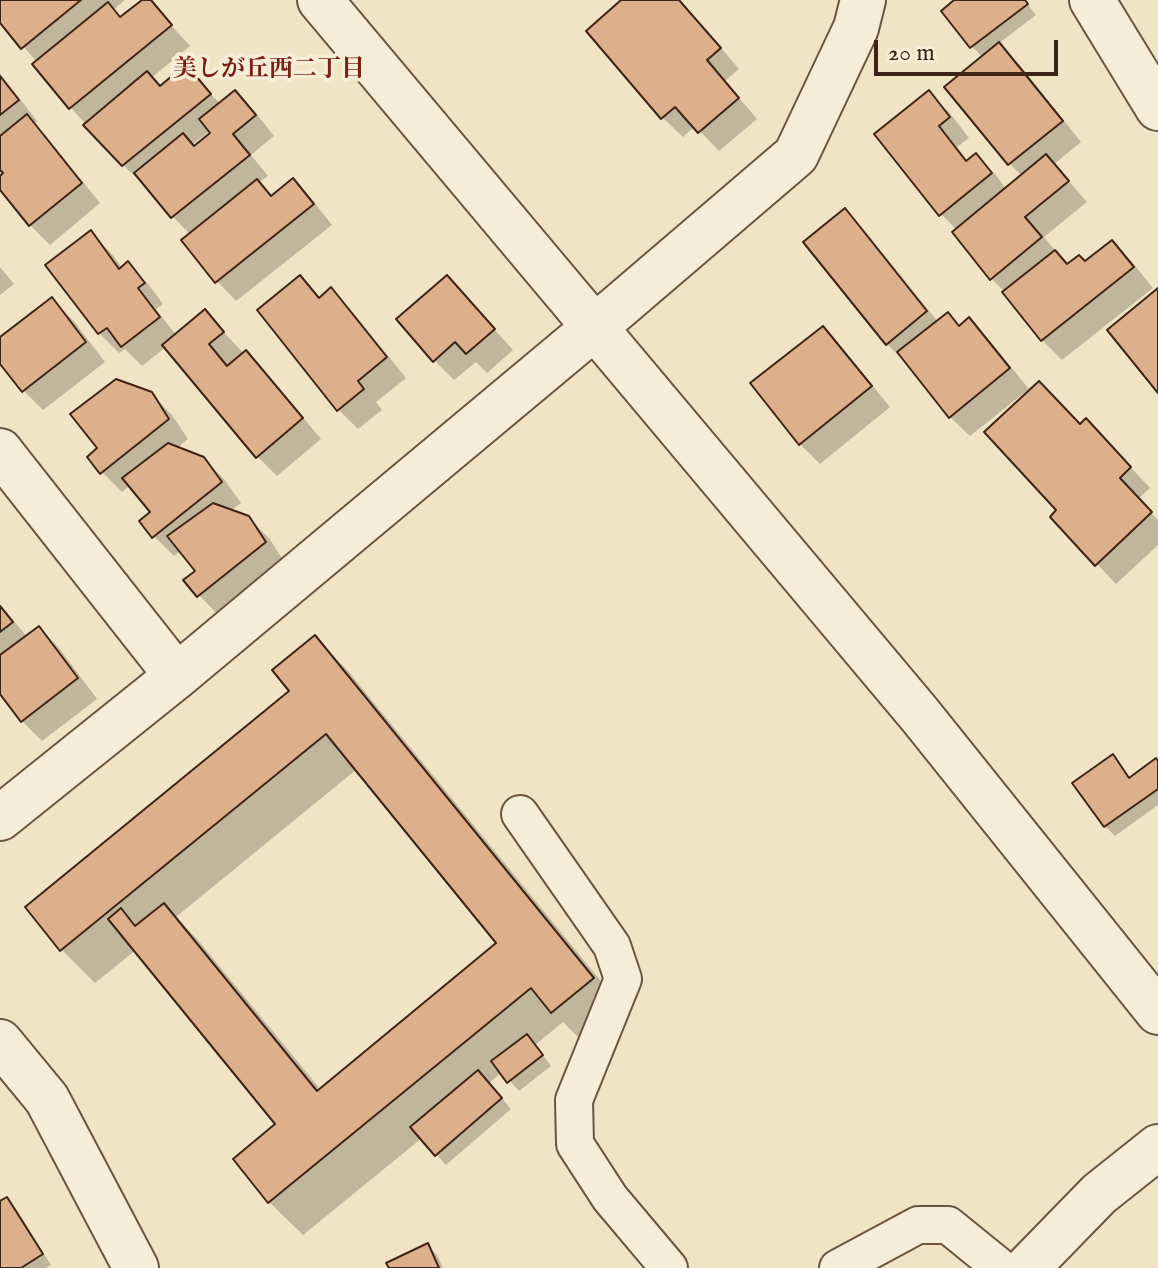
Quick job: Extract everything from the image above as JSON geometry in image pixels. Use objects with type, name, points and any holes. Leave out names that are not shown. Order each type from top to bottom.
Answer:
[{"type":"street","points":[[320,0],[920,715],[1158,1012]]},
{"type":"street","points":[[0,818],[177,676],[796,155],[856,28],[863,0]]},
{"type":"street","points":[[1092,0],[1158,108]]},
{"type":"street","points":[[0,451],[177,676]]},
{"type":"street","points":[[0,1042],[47,1099],[136,1268]]},
{"type":"street","points":[[1027,1268],[1099,1194],[1158,1147]]},
{"type":"lane","points":[[520,814],[612,946],[623,979],[574,1100],[575,1144],[610,1198],[669,1268]]},
{"type":"lane","points":[[838,1268],[918,1225],[948,1225],[1001,1268]]},
{"type":"building","points":[[0,0],[81,0],[21,49],[0,23]]},
{"type":"building","points":[[142,0],[151,0],[172,25],[69,109],[32,64],[108,2],[120,17]]},
{"type":"building","points":[[621,0],[679,0],[721,48],[707,60],[739,98],[698,133],[675,107],[661,119],[586,31]]},
{"type":"building","points":[[954,0],[1025,0],[1028,4],[970,48],[941,11]]},
{"type":"building","points":[[999,42],[1063,121],[1008,165],[944,87]]},
{"type":"building","points":[[186,64],[211,94],[122,166],[83,125],[147,71],[160,86]]},
{"type":"building","points":[[0,76],[19,100],[0,115]]},
{"type":"building","points":[[235,90],[256,115],[233,134],[250,155],[171,218],[134,173],[183,133],[194,146],[210,133],[199,119]]},
{"type":"building","points":[[929,90],[950,117],[939,126],[966,161],[976,153],[992,173],[939,216],[874,134]]},
{"type":"building","points":[[27,114],[82,183],[29,226],[0,190],[0,176],[3,173],[0,170],[0,136]]},
{"type":"building","points":[[1046,154],[1069,181],[1025,217],[1042,237],[990,280],[952,232]]},
{"type":"building","points":[[293,178],[314,204],[215,283],[181,240],[257,179],[271,196]]},
{"type":"building","points":[[845,208],[927,311],[886,345],[803,242]]},
{"type":"building","points":[[91,230],[119,269],[128,261],[145,283],[138,288],[160,317],[121,347],[107,328],[98,334],[45,265]]},
{"type":"building","points":[[1112,240],[1134,267],[1041,341],[1002,292],[1055,250],[1067,264],[1079,255],[1085,261]]},
{"type":"building","points":[[300,275],[319,298],[331,287],[387,357],[358,381],[364,389],[337,411],[257,310]]},
{"type":"building","points":[[447,275],[495,329],[466,354],[455,342],[433,362],[396,319]]},
{"type":"building","points":[[1158,288],[1158,393],[1107,330]]},
{"type":"building","points":[[52,297],[86,342],[22,392],[0,364],[0,337]]},
{"type":"building","points":[[205,309],[224,332],[209,344],[227,366],[246,350],[303,418],[256,458],[162,345]]},
{"type":"building","points":[[948,312],[959,326],[969,317],[1010,368],[949,418],[897,352]]},
{"type":"building","points":[[823,326],[872,386],[799,445],[750,383]]},
{"type":"building","points":[[116,379],[152,392],[169,419],[100,474],[87,457],[97,448],[70,414]]},
{"type":"building","points":[[1039,381],[1080,424],[1086,418],[1131,467],[1120,478],[1152,512],[1095,566],[1050,517],[1056,510],[984,432]]},
{"type":"building","points":[[168,443],[204,457],[222,482],[152,538],[139,521],[150,512],[122,478]]},
{"type":"building","points":[[213,503],[249,516],[266,542],[197,597],[183,580],[195,571],[167,536]]},
{"type":"building","points":[[0,606],[13,622],[0,632]]},
{"type":"building","points":[[39,626],[78,678],[21,722],[0,694],[0,655]]},
{"type":"building","points":[[315,635],[594,978],[551,1013],[531,988],[268,1203],[233,1159],[275,1124],[108,919],[121,908],[135,926],[164,903],[317,1091],[496,943],[326,734],[60,951],[25,907],[289,691],[272,670]]},
{"type":"building","points":[[1113,754],[1129,778],[1156,758],[1158,789],[1104,827],[1072,783]]},
{"type":"building","points":[[527,1034],[543,1055],[507,1083],[491,1061]]},
{"type":"building","points":[[478,1070],[502,1098],[435,1156],[410,1127]]},
{"type":"building","points":[[7,1197],[43,1254],[21,1268],[0,1268],[0,1201]]},
{"type":"building","points":[[428,1243],[439,1268],[389,1268],[386,1263]]},
{"type":"district","name":"美しが丘西二丁目","points":[[269,71]]}]
